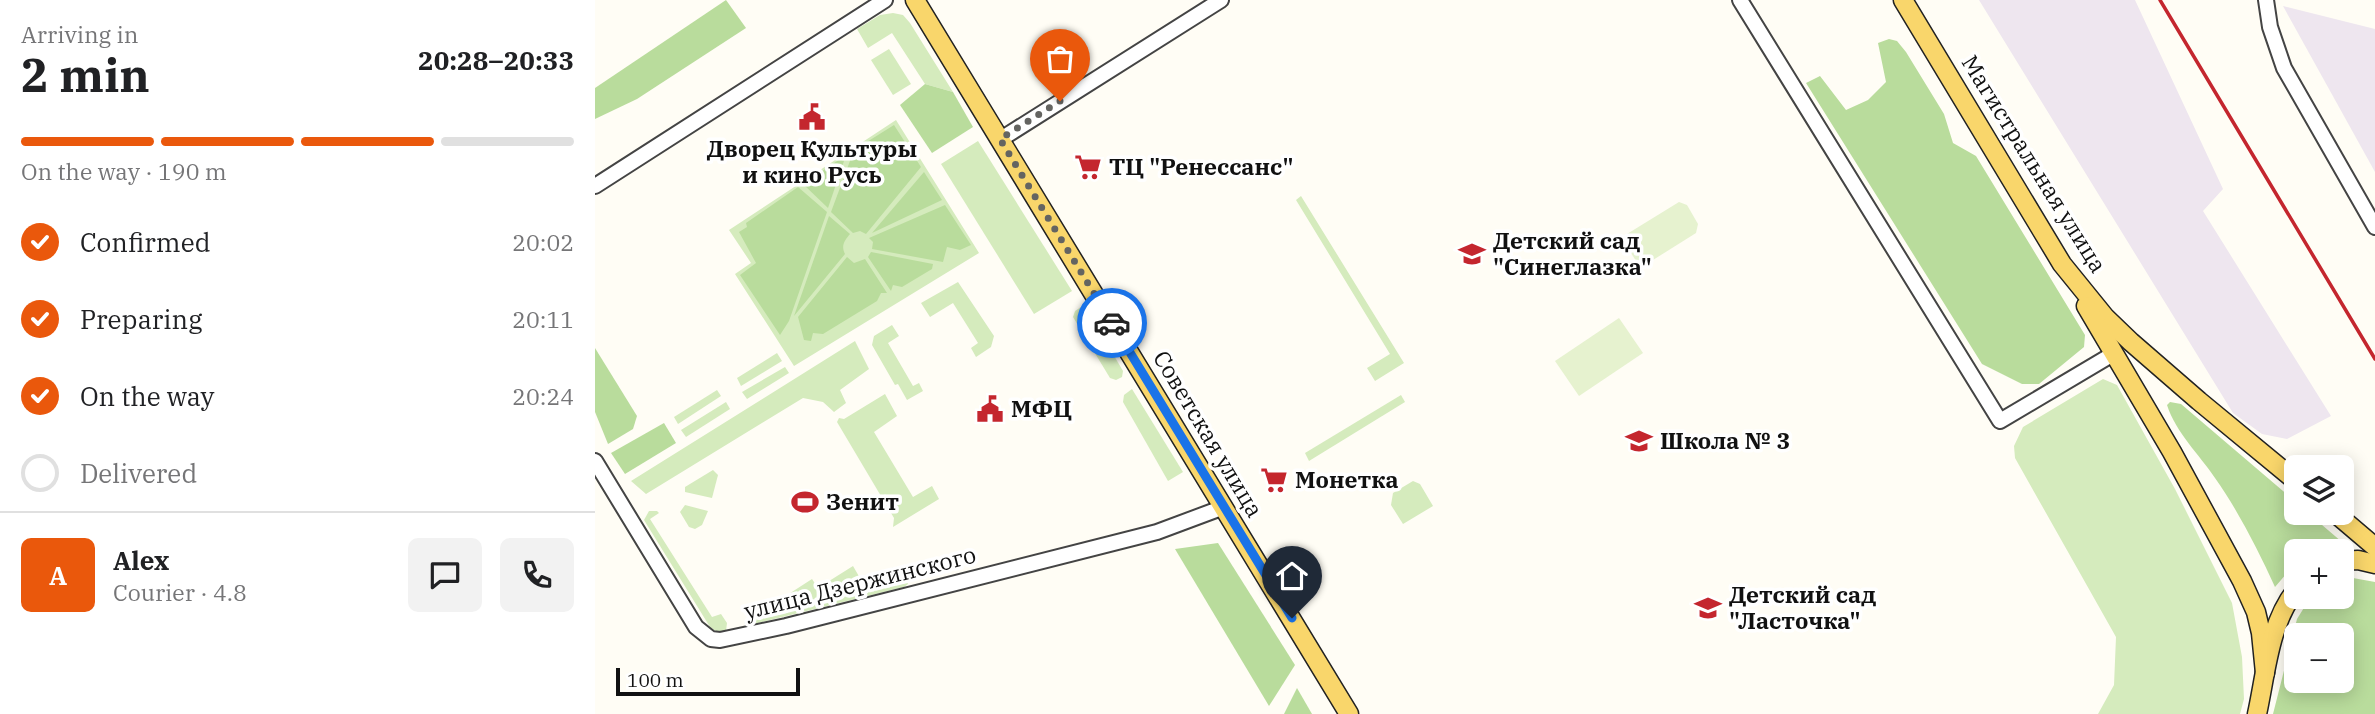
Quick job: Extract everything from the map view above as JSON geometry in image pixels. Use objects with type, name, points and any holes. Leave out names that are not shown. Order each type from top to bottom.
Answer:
[{"type":"main road","name":"Советская улица","points":[[915,0],[1349,714]]},
{"type":"main road","name":"Магистральная улица","points":[[1903,0],[2062,264],[2105,317],[2131,342],[2284,471]]},
{"type":"main road","points":[[2062,264],[2172,452],[2242,581],[2256,612],[2265,673]]},
{"type":"main road","points":[[2349,525],[2375,547]]},
{"type":"main road","points":[[2354,561],[2375,564]]},
{"type":"main road","points":[[2257,714],[2265,673],[2285,609]]},
{"type":"street","points":[[595,186],[885,0]]},
{"type":"street","points":[[1000,139],[1221,0]]},
{"type":"street","points":[[1740,0],[2000,421],[2113,354]]},
{"type":"street","points":[[2266,0],[2270,27],[2284,68],[2375,227]]},
{"type":"street","name":"улица Дзержинского","points":[[595,461],[697,627],[711,639],[720,640],[786,626],[1146,535],[1224,507]]},
{"type":"shaded area","points":[[1979,0],[2135,0],[2223,189],[2203,211],[2331,416],[2287,439],[2262,434],[2233,413]]},
{"type":"shaded area","points":[[2283,6],[2375,29],[2375,172]]},
{"type":"green space","points":[[726,0],[746,28],[637,99],[595,119],[595,88]]},
{"type":"green space","points":[[880,15],[903,15],[910,23],[953,92],[925,84],[892,33],[868,48],[857,29]]},
{"type":"green space","points":[[1889,39],[1897,41],[1906,52],[1944,114],[1953,143],[1976,156],[2085,335],[2084,347],[2039,384],[2022,384],[1982,364],[1806,83],[1820,76],[1846,110],[1868,100],[1886,82],[1878,43]]},
{"type":"green space","points":[[889,49],[911,84],[893,95],[871,60]]},
{"type":"green space","points":[[925,84],[953,92],[973,127],[932,153],[900,105]]},
{"type":"green space","points":[[896,120],[979,253],[794,366],[735,274],[751,263],[729,230]]},
{"type":"green space","points":[[894,125],[921,167],[866,234],[860,231],[853,233],[831,212],[854,150]]},
{"type":"green space","points":[[978,141],[1072,291],[1034,314],[941,164]]},
{"type":"green space","points":[[846,155],[828,208],[803,184]]},
{"type":"green space","points":[[924,172],[942,200],[872,233]]},
{"type":"green space","points":[[798,187],[827,212],[789,321],[780,335],[740,275],[756,263],[739,232],[747,227],[746,223]]},
{"type":"green space","points":[[1301,196],[1404,363],[1375,381],[1367,368],[1390,354],[1296,200]]},
{"type":"green space","points":[[1679,202],[1687,205],[1698,224],[1696,233],[1645,265],[1638,264],[1624,242],[1627,234]]},
{"type":"green space","points":[[945,205],[971,245],[960,250],[947,247],[943,262],[872,249],[873,242],[869,238]]},
{"type":"green space","points":[[829,216],[850,234],[843,248],[845,254],[794,316]]},
{"type":"green space","points":[[871,252],[933,264],[932,269],[902,287],[893,285],[891,291],[868,257]]},
{"type":"green space","points":[[847,257],[854,263],[865,259],[887,293],[881,293],[877,301],[823,334],[813,333],[811,341],[804,340],[798,317]]},
{"type":"green space","points":[[958,282],[994,336],[991,347],[976,357],[971,348],[978,343],[953,303],[930,317],[921,303]]},
{"type":"green space","points":[[1081,307],[1086,308],[1123,371],[1122,377],[1116,380],[1110,378],[1073,317],[1075,311]]},
{"type":"green space","points":[[1619,318],[1643,353],[1579,396],[1555,361]]},
{"type":"green space","points":[[892,325],[899,336],[888,343],[913,386],[919,383],[923,391],[907,400],[872,345],[874,336]]},
{"type":"green space","points":[[855,341],[869,369],[840,390],[846,403],[834,412],[823,402],[803,398],[646,494],[631,481]]},
{"type":"green space","points":[[595,348],[637,416],[633,429],[608,444],[595,412]]},
{"type":"green space","points":[[777,353],[782,361],[741,386],[737,378]]},
{"type":"green space","points":[[785,367],[789,373],[747,399],[742,392]]},
{"type":"green space","points":[[2103,379],[2117,385],[2175,489],[2232,603],[2242,657],[2244,699],[2240,714],[2098,714],[2114,685],[2116,637],[2015,458],[2014,446],[2023,427]]},
{"type":"green space","points":[[1132,389],[1183,472],[1168,481],[1123,402],[1124,395]]},
{"type":"green space","points":[[717,390],[721,396],[678,424],[674,417]]},
{"type":"green space","points":[[885,394],[897,416],[874,432],[913,497],[932,486],[939,499],[893,527],[894,518],[837,422],[839,418],[844,419]]},
{"type":"green space","points":[[1401,395],[1405,402],[1309,461],[1305,453]]},
{"type":"green space","points":[[726,402],[730,409],[686,437],[681,430]]},
{"type":"green space","points":[[2170,402],[2181,404],[2284,492],[2284,525],[2322,525],[2338,539],[2284,539],[2284,576],[2275,587],[2232,504],[2176,425],[2167,405]]},
{"type":"green space","points":[[664,423],[676,443],[625,474],[611,453]]},
{"type":"green space","points":[[713,470],[718,475],[712,498],[685,492],[685,487]]},
{"type":"green space","points":[[1413,481],[1420,484],[1433,506],[1403,524],[1391,505],[1393,493]]},
{"type":"green space","points":[[685,505],[708,511],[702,525],[695,529],[689,527],[680,512]]},
{"type":"green space","points":[[649,511],[659,513],[650,519],[712,617],[721,614],[727,623],[726,631],[717,632],[710,627],[644,520]]},
{"type":"green space","points":[[1218,543],[1295,665],[1269,706],[1175,549]]},
{"type":"green space","points":[[853,566],[864,585],[891,568],[900,566],[908,584],[750,625],[744,623],[812,579],[818,588]]},
{"type":"green space","points":[[2354,578],[2375,582],[2375,714],[2273,714],[2284,670],[2284,693],[2354,693],[2354,623],[2296,623],[2303,609],[2354,609]]},
{"type":"green space","points":[[1297,688],[1312,714],[1284,714]]},
{"type":"railway","points":[[2160,0],[2375,359]]},
{"type":"way so far","points":[[1060,101],[1000,139],[1112,323]]},
{"type":"place","name":"Дворец Культуры и кино Русь","points":[[812,117]]},
{"type":"place","name":"ТЦ \"Ренессанс\"","points":[[1088,167]]},
{"type":"place","name":"Детский сад \"Синеглазка\"","points":[[1472,254]]},
{"type":"place","name":"МФЦ","points":[[990,409]]},
{"type":"place","name":"Школа № 3","points":[[1639,441]]},
{"type":"place","name":"Монетка","points":[[1274,480]]},
{"type":"place","name":"Зенит","points":[[805,502]]},
{"type":"place","name":"Детский сад \"Ласточка\"","points":[[1708,608]]},
{"type":"route","points":[[1112,323],[1292,618]]}]
